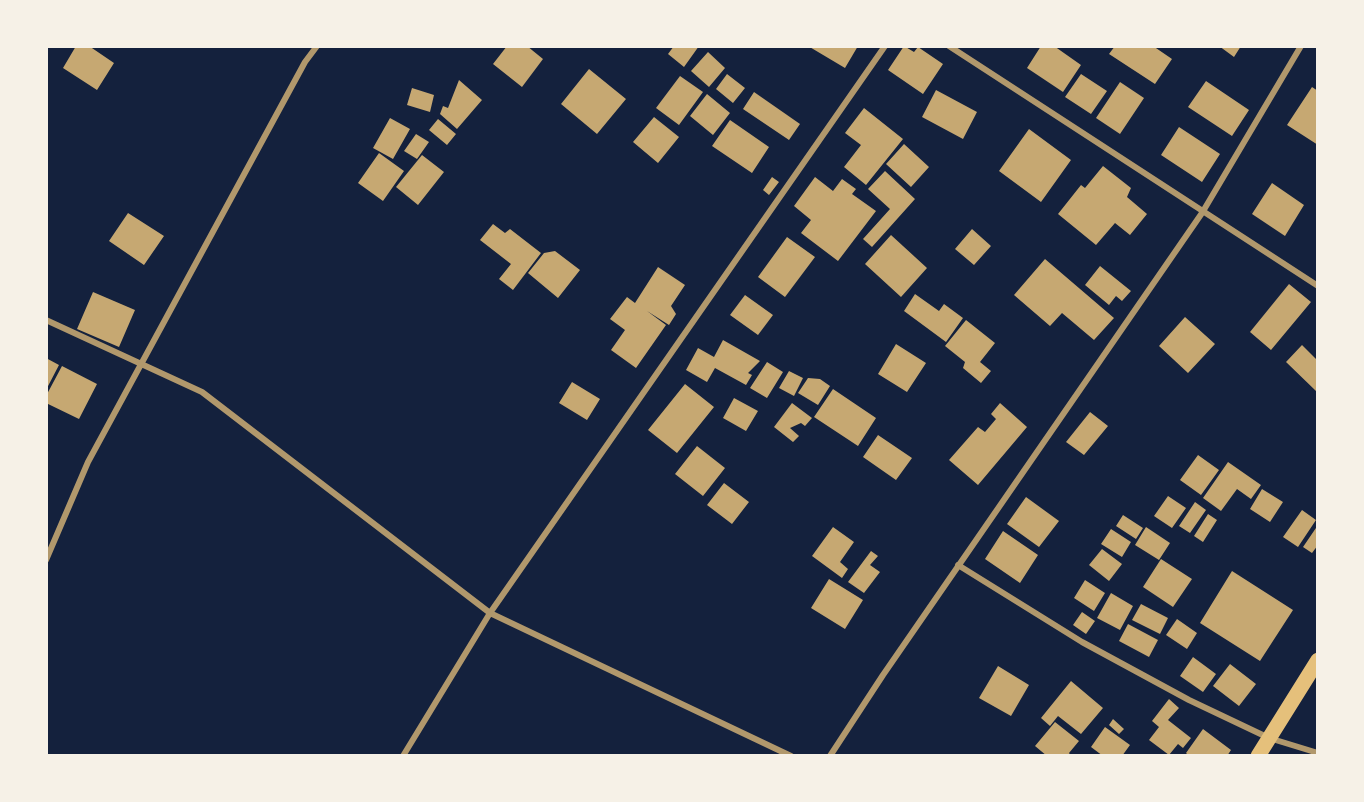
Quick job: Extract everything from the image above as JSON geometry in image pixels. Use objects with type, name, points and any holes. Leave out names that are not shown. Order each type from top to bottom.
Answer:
[{"type":"main road","points":[[1258,756],[1317,660]]},
{"type":"street","points":[[46,560],[88,462],[305,62],[317,46]]},
{"type":"street","points":[[403,756],[490,613],[885,46]]},
{"type":"street","points":[[950,46],[1202,213],[1317,286]]},
{"type":"street","points":[[830,756],[958,565],[1202,213],[1301,46]]},
{"type":"street","points":[[46,320],[202,392],[490,613],[791,756]]},
{"type":"street","points":[[958,565],[1082,642],[1189,700],[1269,738],[1317,753]]},
{"type":"building","points":[[76,46],[89,46],[114,63],[97,90],[63,68]]},
{"type":"building","points":[[507,46],[527,46],[543,59],[522,87],[493,64]]},
{"type":"building","points":[[674,46],[699,46],[684,67],[668,54]]},
{"type":"building","points":[[808,46],[858,46],[845,68]]},
{"type":"building","points":[[904,46],[914,52],[918,47],[943,64],[923,94],[888,70]]},
{"type":"building","points":[[1041,46],[1054,46],[1081,65],[1063,92],[1027,68]]},
{"type":"building","points":[[1115,46],[1153,46],[1172,59],[1155,84],[1109,54]]},
{"type":"building","points":[[1219,46],[1241,46],[1234,57]]},
{"type":"building","points":[[708,52],[725,68],[709,87],[691,71]]},
{"type":"building","points":[[589,69],[626,99],[597,134],[561,104]]},
{"type":"building","points":[[727,74],[745,88],[733,103],[716,89]]},
{"type":"building","points":[[1081,74],[1107,91],[1091,114],[1065,97]]},
{"type":"building","points":[[680,76],[703,92],[679,125],[656,108]]},
{"type":"building","points":[[459,80],[482,100],[457,129],[440,114],[443,106],[448,108]]},
{"type":"building","points":[[1206,81],[1249,110],[1232,136],[1188,107]]},
{"type":"building","points":[[1120,82],[1144,98],[1120,134],[1096,118]]},
{"type":"building","points":[[1312,87],[1318,91],[1318,145],[1287,125]]},
{"type":"building","points":[[412,88],[434,95],[430,112],[407,105]]},
{"type":"building","points":[[936,90],[977,112],[963,139],[922,117]]},
{"type":"building","points":[[754,92],[800,124],[789,140],[743,109]]},
{"type":"building","points":[[707,94],[730,113],[713,135],[690,116]]},
{"type":"building","points":[[864,108],[903,139],[866,185],[844,167],[861,145],[845,133]]},
{"type":"building","points":[[654,117],[679,137],[658,163],[633,142]]},
{"type":"building","points":[[390,118],[410,129],[393,159],[373,148]]},
{"type":"building","points":[[438,119],[456,134],[447,145],[429,130]]},
{"type":"building","points":[[730,120],[769,147],[752,173],[712,146]]},
{"type":"building","points":[[1179,127],[1220,154],[1202,182],[1161,155]]},
{"type":"building","points":[[1029,129],[1071,160],[1041,202],[999,171]]},
{"type":"building","points":[[416,134],[429,142],[417,159],[404,151]]},
{"type":"building","points":[[904,144],[929,167],[911,187],[886,164]]},
{"type":"building","points":[[379,153],[404,171],[383,201],[358,183]]},
{"type":"building","points":[[422,155],[444,172],[418,205],[396,187]]},
{"type":"building","points":[[1103,166],[1131,188],[1127,197],[1147,214],[1130,235],[1115,223],[1096,245],[1058,214],[1081,185],[1085,188]]},
{"type":"building","points":[[885,171],[915,199],[872,247],[863,239],[890,209],[868,189]]},
{"type":"building","points":[[772,177],[779,182],[769,195],[763,190]]},
{"type":"building","points":[[815,177],[833,191],[842,179],[856,189],[852,194],[876,211],[838,261],[801,233],[811,220],[794,206]]},
{"type":"building","points":[[1272,183],[1304,205],[1285,236],[1252,214]]},
{"type":"building","points":[[128,213],[164,236],[144,265],[109,241]]},
{"type":"building","points":[[493,224],[505,233],[510,229],[541,253],[513,290],[499,279],[511,264],[480,240]]},
{"type":"building","points":[[972,229],[991,246],[974,265],[955,249]]},
{"type":"building","points":[[891,235],[927,268],[901,297],[865,264]]},
{"type":"building","points":[[787,237],[815,257],[785,297],[758,277]]},
{"type":"building","points":[[555,251],[580,270],[558,298],[528,273],[544,253]]},
{"type":"building","points":[[1045,259],[1114,318],[1094,340],[1062,313],[1050,326],[1014,295]]},
{"type":"building","points":[[1100,266],[1131,291],[1122,301],[1116,296],[1109,305],[1085,285]]},
{"type":"building","points":[[658,267],[685,285],[671,306],[676,314],[669,325],[647,311],[666,325],[636,368],[611,350],[625,330],[610,319],[627,297],[635,303]]},
{"type":"building","points":[[1289,284],[1311,302],[1271,350],[1250,332]]},
{"type":"building","points":[[93,292],[135,310],[119,347],[77,329]]},
{"type":"building","points":[[915,294],[939,311],[944,304],[963,318],[946,342],[904,311]]},
{"type":"building","points":[[745,295],[773,315],[758,335],[730,315]]},
{"type":"building","points":[[1185,317],[1215,344],[1188,373],[1159,346]]},
{"type":"building","points":[[966,320],[995,343],[980,362],[991,371],[981,383],[963,368],[965,362],[945,346]]},
{"type":"building","points":[[723,340],[760,361],[748,373],[752,375],[746,385],[715,368],[707,382],[686,370],[698,348],[714,357]]},
{"type":"building","points":[[896,344],[926,363],[907,392],[878,374]]},
{"type":"building","points":[[1302,345],[1318,361],[1316,391],[1286,362]]},
{"type":"building","points":[[46,358],[59,365],[46,390]]},
{"type":"building","points":[[767,362],[783,372],[767,398],[750,388]]},
{"type":"building","points":[[62,366],[97,384],[79,419],[46,403],[46,396]]},
{"type":"building","points":[[789,371],[803,378],[794,396],[779,388]]},
{"type":"building","points":[[808,378],[820,379],[830,386],[818,405],[798,393]]},
{"type":"building","points":[[572,382],[600,399],[587,420],[559,403]]},
{"type":"building","points":[[685,384],[714,407],[677,453],[648,430]]},
{"type":"building","points":[[833,389],[876,418],[858,446],[814,417]]},
{"type":"building","points":[[734,398],[758,411],[746,431],[723,418]]},
{"type":"building","points":[[792,403],[812,418],[805,426],[801,423],[790,428],[799,436],[793,442],[774,427]]},
{"type":"building","points":[[1000,403],[1027,427],[978,485],[949,460],[978,427],[985,432],[996,419],[991,414]]},
{"type":"building","points":[[1090,412],[1108,426],[1084,455],[1066,442]]},
{"type":"building","points":[[878,435],[912,458],[896,480],[863,457]]},
{"type":"building","points":[[697,446],[725,468],[703,496],[675,474]]},
{"type":"building","points":[[1198,455],[1219,470],[1201,495],[1180,480]]},
{"type":"building","points":[[1228,462],[1261,485],[1251,499],[1237,489],[1221,511],[1203,498]]},
{"type":"building","points":[[724,483],[749,502],[732,524],[707,505]]},
{"type":"building","points":[[1262,489],[1283,502],[1270,522],[1250,509]]},
{"type":"building","points":[[1168,496],[1186,508],[1172,528],[1154,516]]},
{"type":"building","points":[[1026,497],[1059,521],[1039,547],[1007,524]]},
{"type":"building","points":[[1195,502],[1206,510],[1190,533],[1179,526]]},
{"type":"building","points":[[1302,510],[1316,520],[1298,547],[1283,537]]},
{"type":"building","points":[[1208,514],[1217,520],[1203,542],[1194,536]]},
{"type":"building","points":[[1123,515],[1143,528],[1136,539],[1116,526]]},
{"type":"building","points":[[1318,525],[1318,545],[1312,553],[1303,547]]},
{"type":"building","points":[[833,527],[854,542],[840,562],[848,569],[842,578],[812,556]]},
{"type":"building","points":[[1146,527],[1170,543],[1159,560],[1135,545]]},
{"type":"building","points":[[1111,529],[1131,542],[1122,557],[1101,544]]},
{"type":"building","points":[[1003,531],[1038,555],[1020,583],[985,559]]},
{"type":"building","points":[[1102,549],[1122,564],[1109,581],[1089,565]]},
{"type":"building","points":[[871,551],[878,556],[870,565],[880,572],[864,593],[848,582]]},
{"type":"building","points":[[1161,559],[1192,579],[1173,607],[1143,587]]},
{"type":"building","points":[[1232,571],[1293,610],[1260,661],[1200,623]]},
{"type":"building","points":[[829,579],[863,600],[845,629],[811,608]]},
{"type":"building","points":[[1085,580],[1105,593],[1094,611],[1074,598]]},
{"type":"building","points":[[1111,593],[1133,606],[1120,630],[1097,618]]},
{"type":"building","points":[[1141,604],[1168,618],[1160,634],[1132,620]]},
{"type":"building","points":[[1082,612],[1095,621],[1086,634],[1073,625]]},
{"type":"building","points":[[1177,619],[1197,633],[1187,649],[1166,635]]},
{"type":"building","points":[[1128,624],[1158,640],[1149,657],[1119,641]]},
{"type":"building","points":[[1193,657],[1216,674],[1203,692],[1180,676]]},
{"type":"building","points":[[1230,664],[1256,684],[1239,706],[1213,686]]},
{"type":"building","points":[[998,666],[1029,685],[1011,716],[979,698]]},
{"type":"building","points":[[1071,681],[1103,708],[1081,734],[1058,716],[1050,726],[1041,718]]},
{"type":"building","points":[[1169,699],[1179,708],[1168,720],[1191,738],[1183,748],[1178,744],[1169,755],[1149,740],[1159,727],[1152,721]]},
{"type":"building","points":[[1113,719],[1124,729],[1119,734],[1109,725]]},
{"type":"building","points":[[1055,722],[1079,741],[1069,753],[1071,756],[1047,756],[1035,746]]},
{"type":"building","points":[[1105,727],[1130,745],[1122,756],[1103,756],[1091,747]]},
{"type":"building","points":[[1203,729],[1231,750],[1227,756],[1189,756],[1186,753]]}]
